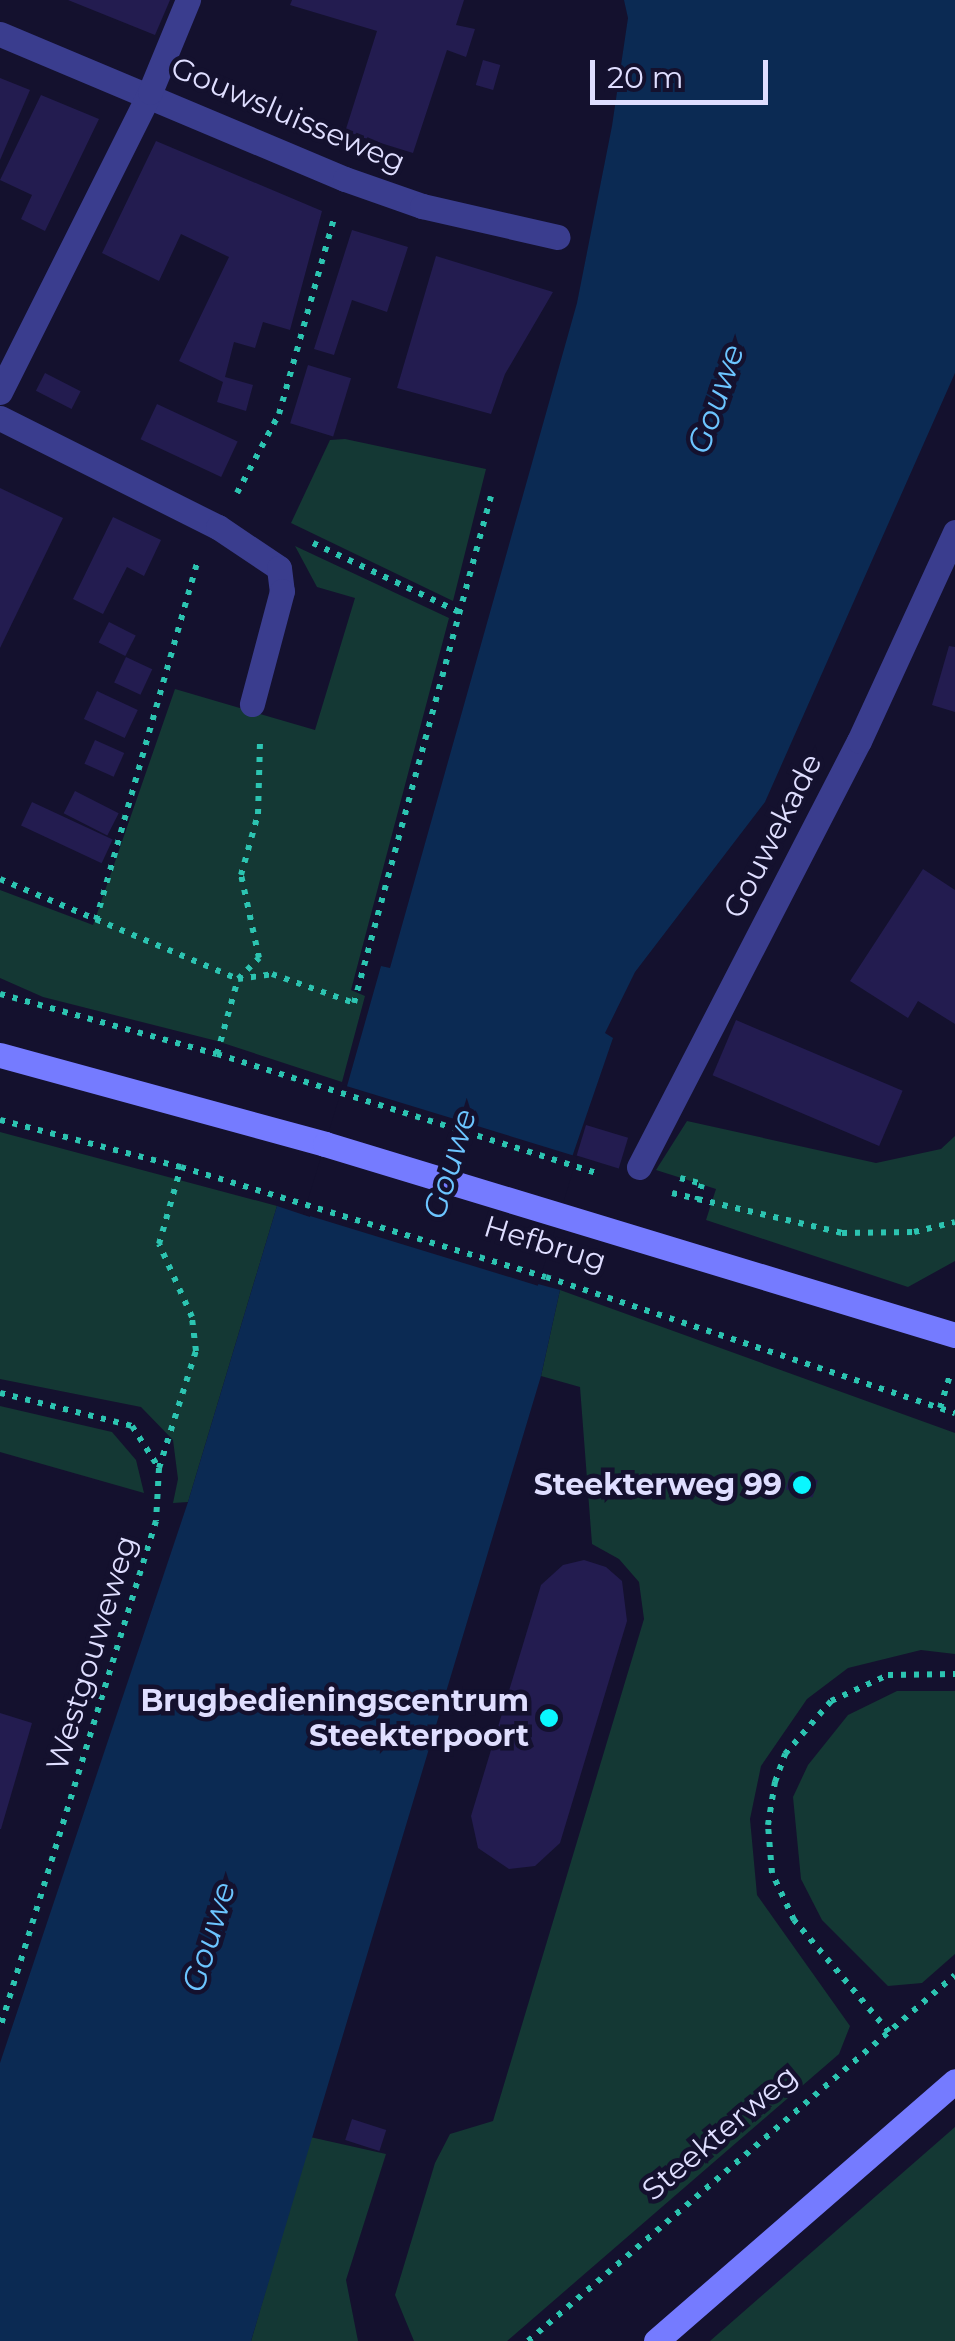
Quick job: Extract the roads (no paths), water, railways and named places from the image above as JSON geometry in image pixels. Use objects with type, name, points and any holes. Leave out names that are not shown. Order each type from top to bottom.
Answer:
[{"type":"main road","name":"Hefbrug","points":[[0,1055],[325,1144],[955,1335]]},
{"type":"main road","points":[[656,2341],[955,2081]]},
{"type":"street","points":[[0,392],[150,92],[188,0]]},
{"type":"street","name":"Gouwsluisseweg","points":[[0,34],[150,92],[406,200],[556,238]]},
{"type":"street","points":[[0,418],[249,544],[279,568],[282,591],[252,704]]},
{"type":"street","name":"Gouwekade","points":[[639,1166],[858,741],[955,532]]},
{"type":"water","name":"Gouwe","points":[[624,0],[955,0],[955,373],[765,802],[635,972],[605,1033],[613,1038],[571,1160],[538,1284],[560,1290],[541,1376],[251,2341],[0,2341],[0,2063],[188,1502],[277,1206],[310,1217],[381,966],[390,968],[577,303],[612,126],[628,18]]},
{"type":"place","name":"Steekterweg 99","points":[[802,1485]]},
{"type":"place","name":"Brugbedieningscentrum Steekterpoort","points":[[549,1718]]}]
